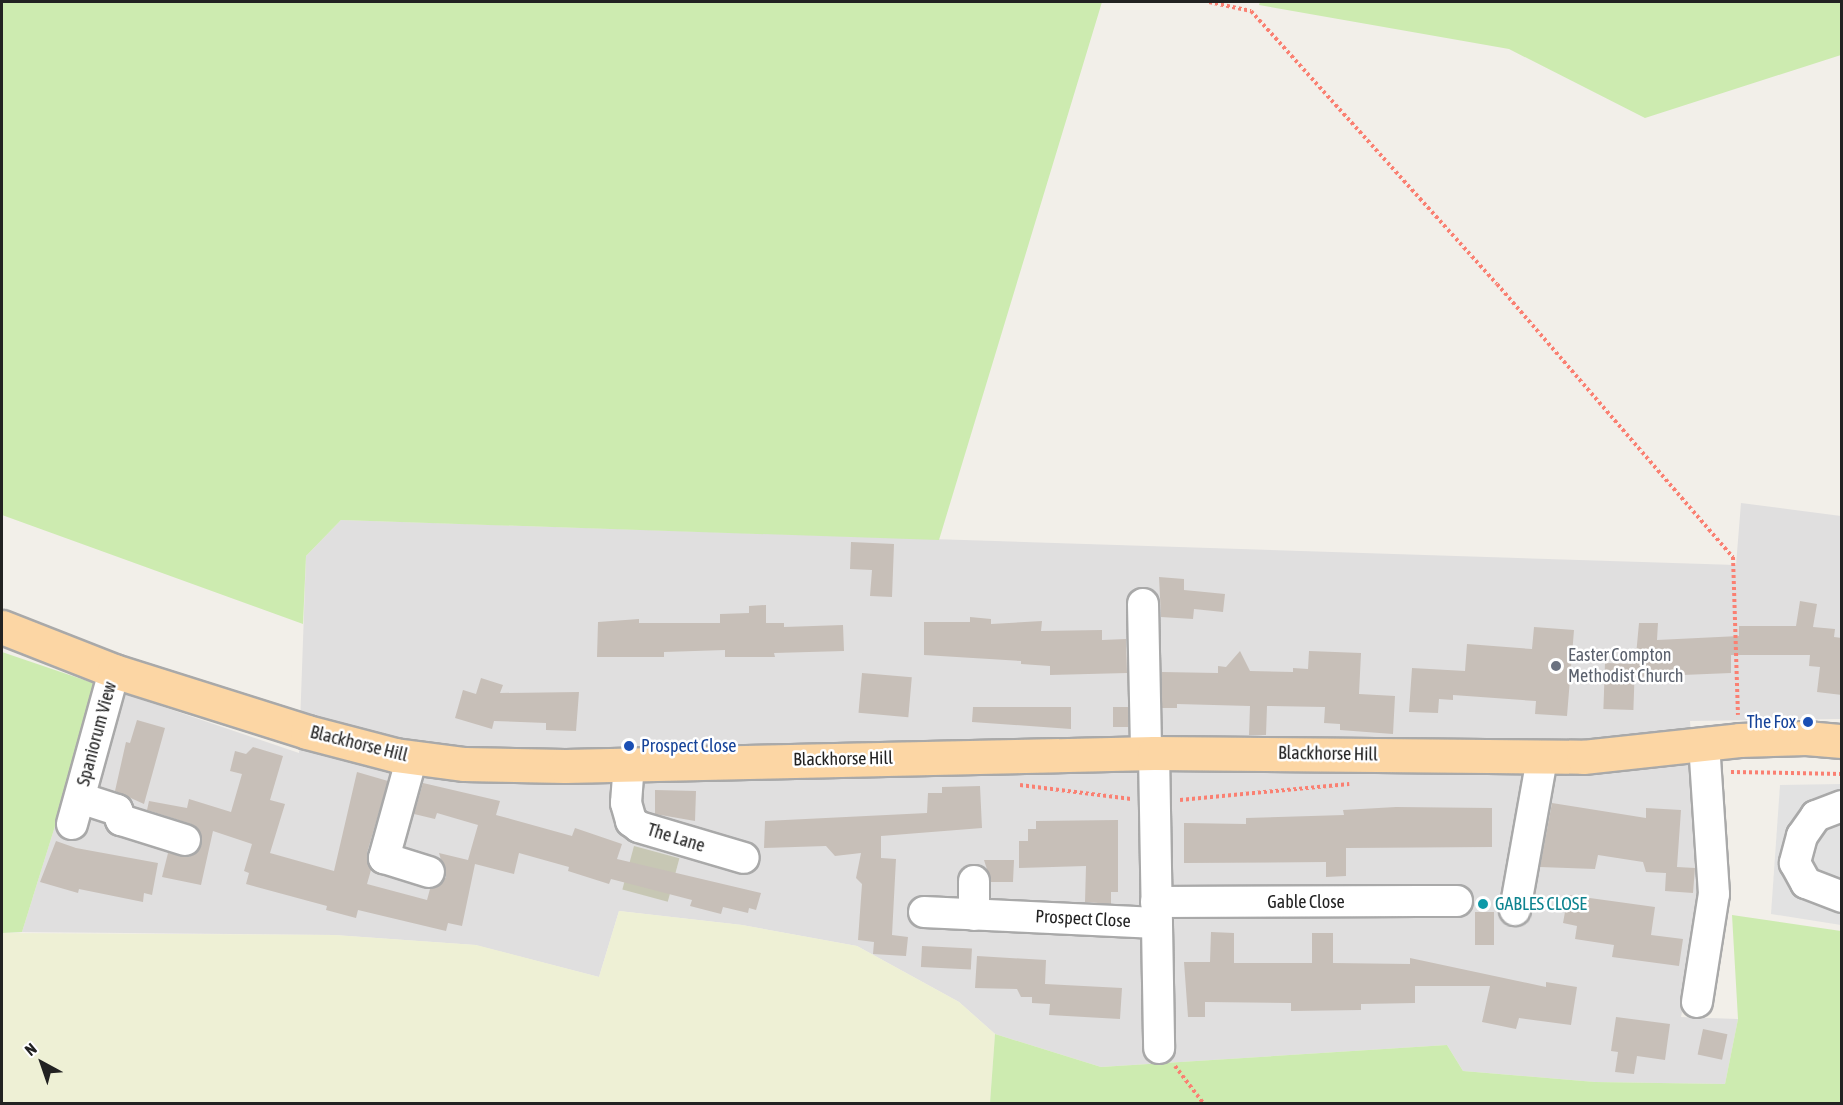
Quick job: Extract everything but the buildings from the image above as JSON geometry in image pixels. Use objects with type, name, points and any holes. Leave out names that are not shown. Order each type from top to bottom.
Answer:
[{"type":"main road","name":"Blackhorse Hill","points":[[2,627],[106,668],[307,732],[412,758],[464,764],[1150,753],[1542,758],[1626,754],[1739,740],[1806,738],[1842,741]]},
{"type":"street","name":"Prospect Close","points":[[1143,604],[1156,913],[1159,1048]]},
{"type":"street","points":[[86,698],[106,668]]},
{"type":"street","name":"Spaniorum View","points":[[106,668],[76,811],[109,807],[117,810],[121,820],[185,840]]},
{"type":"street","points":[[1697,1002],[1714,894],[1704,744]]},
{"type":"street","points":[[412,758],[384,858],[429,872]]},
{"type":"street","points":[[1515,910],[1542,758]]},
{"type":"street","name":"The Lane","points":[[629,763],[626,803],[631,821],[639,827],[744,858]]},
{"type":"street","points":[[1842,806],[1816,816],[1803,836],[1794,863],[1806,883],[1831,896],[1842,897]]},
{"type":"street","points":[[974,881],[974,915]]},
{"type":"street","name":"Gable Close","points":[[1156,913],[1457,901]]},
{"type":"street","name":"Prospect Close","points":[[924,912],[974,915],[1156,913]]},
{"type":"path","points":[[1209,2],[1251,11],[1497,284],[1732,557],[1739,740]]},
{"type":"path","points":[[1159,1048],[1204,1104]]},
{"type":"shaded area","points":[[1741,503],[1841,516],[1841,719],[1690,721],[1705,898],[1681,1017],[1738,1019],[1725,1084],[1595,1082],[1463,1071],[1447,1045],[1101,1067],[995,1034],[959,1002],[857,946],[742,925],[619,911],[599,977],[475,945],[334,935],[22,932],[99,685],[299,753],[306,556],[341,520],[1736,565]]},
{"type":"shaded area","points":[[1841,784],[1841,925],[1771,914],[1780,785]]},
{"type":"shaded area","points":[[634,846],[679,858],[668,902],[622,889]]},
{"type":"shaded area","points":[[619,911],[742,925],[857,946],[959,1002],[995,1034],[990,1103],[2,1103],[2,933],[334,935],[476,945],[599,977]]},
{"type":"green space","points":[[2,2],[1102,2],[939,540],[341,520],[306,556],[303,624],[2,515]]},
{"type":"green space","points":[[1260,2],[1841,2],[1841,55],[1645,118],[1509,49],[1259,5]]},
{"type":"green space","points":[[2,652],[99,685],[22,932],[2,933]]},
{"type":"green space","points":[[1732,915],[1841,931],[1841,1103],[990,1103],[995,1034],[1101,1067],[1447,1045],[1463,1071],[1595,1082],[1725,1084],[1738,1019]]},
{"type":"place","name":"Easter Compton Methodist Church","points":[[1556,666]]},
{"type":"place","name":"The Fox","points":[[1808,722]]},
{"type":"place","name":"Prospect Close","points":[[629,746]]},
{"type":"place","name":"GABLES CLOSE","points":[[1483,904]]}]
